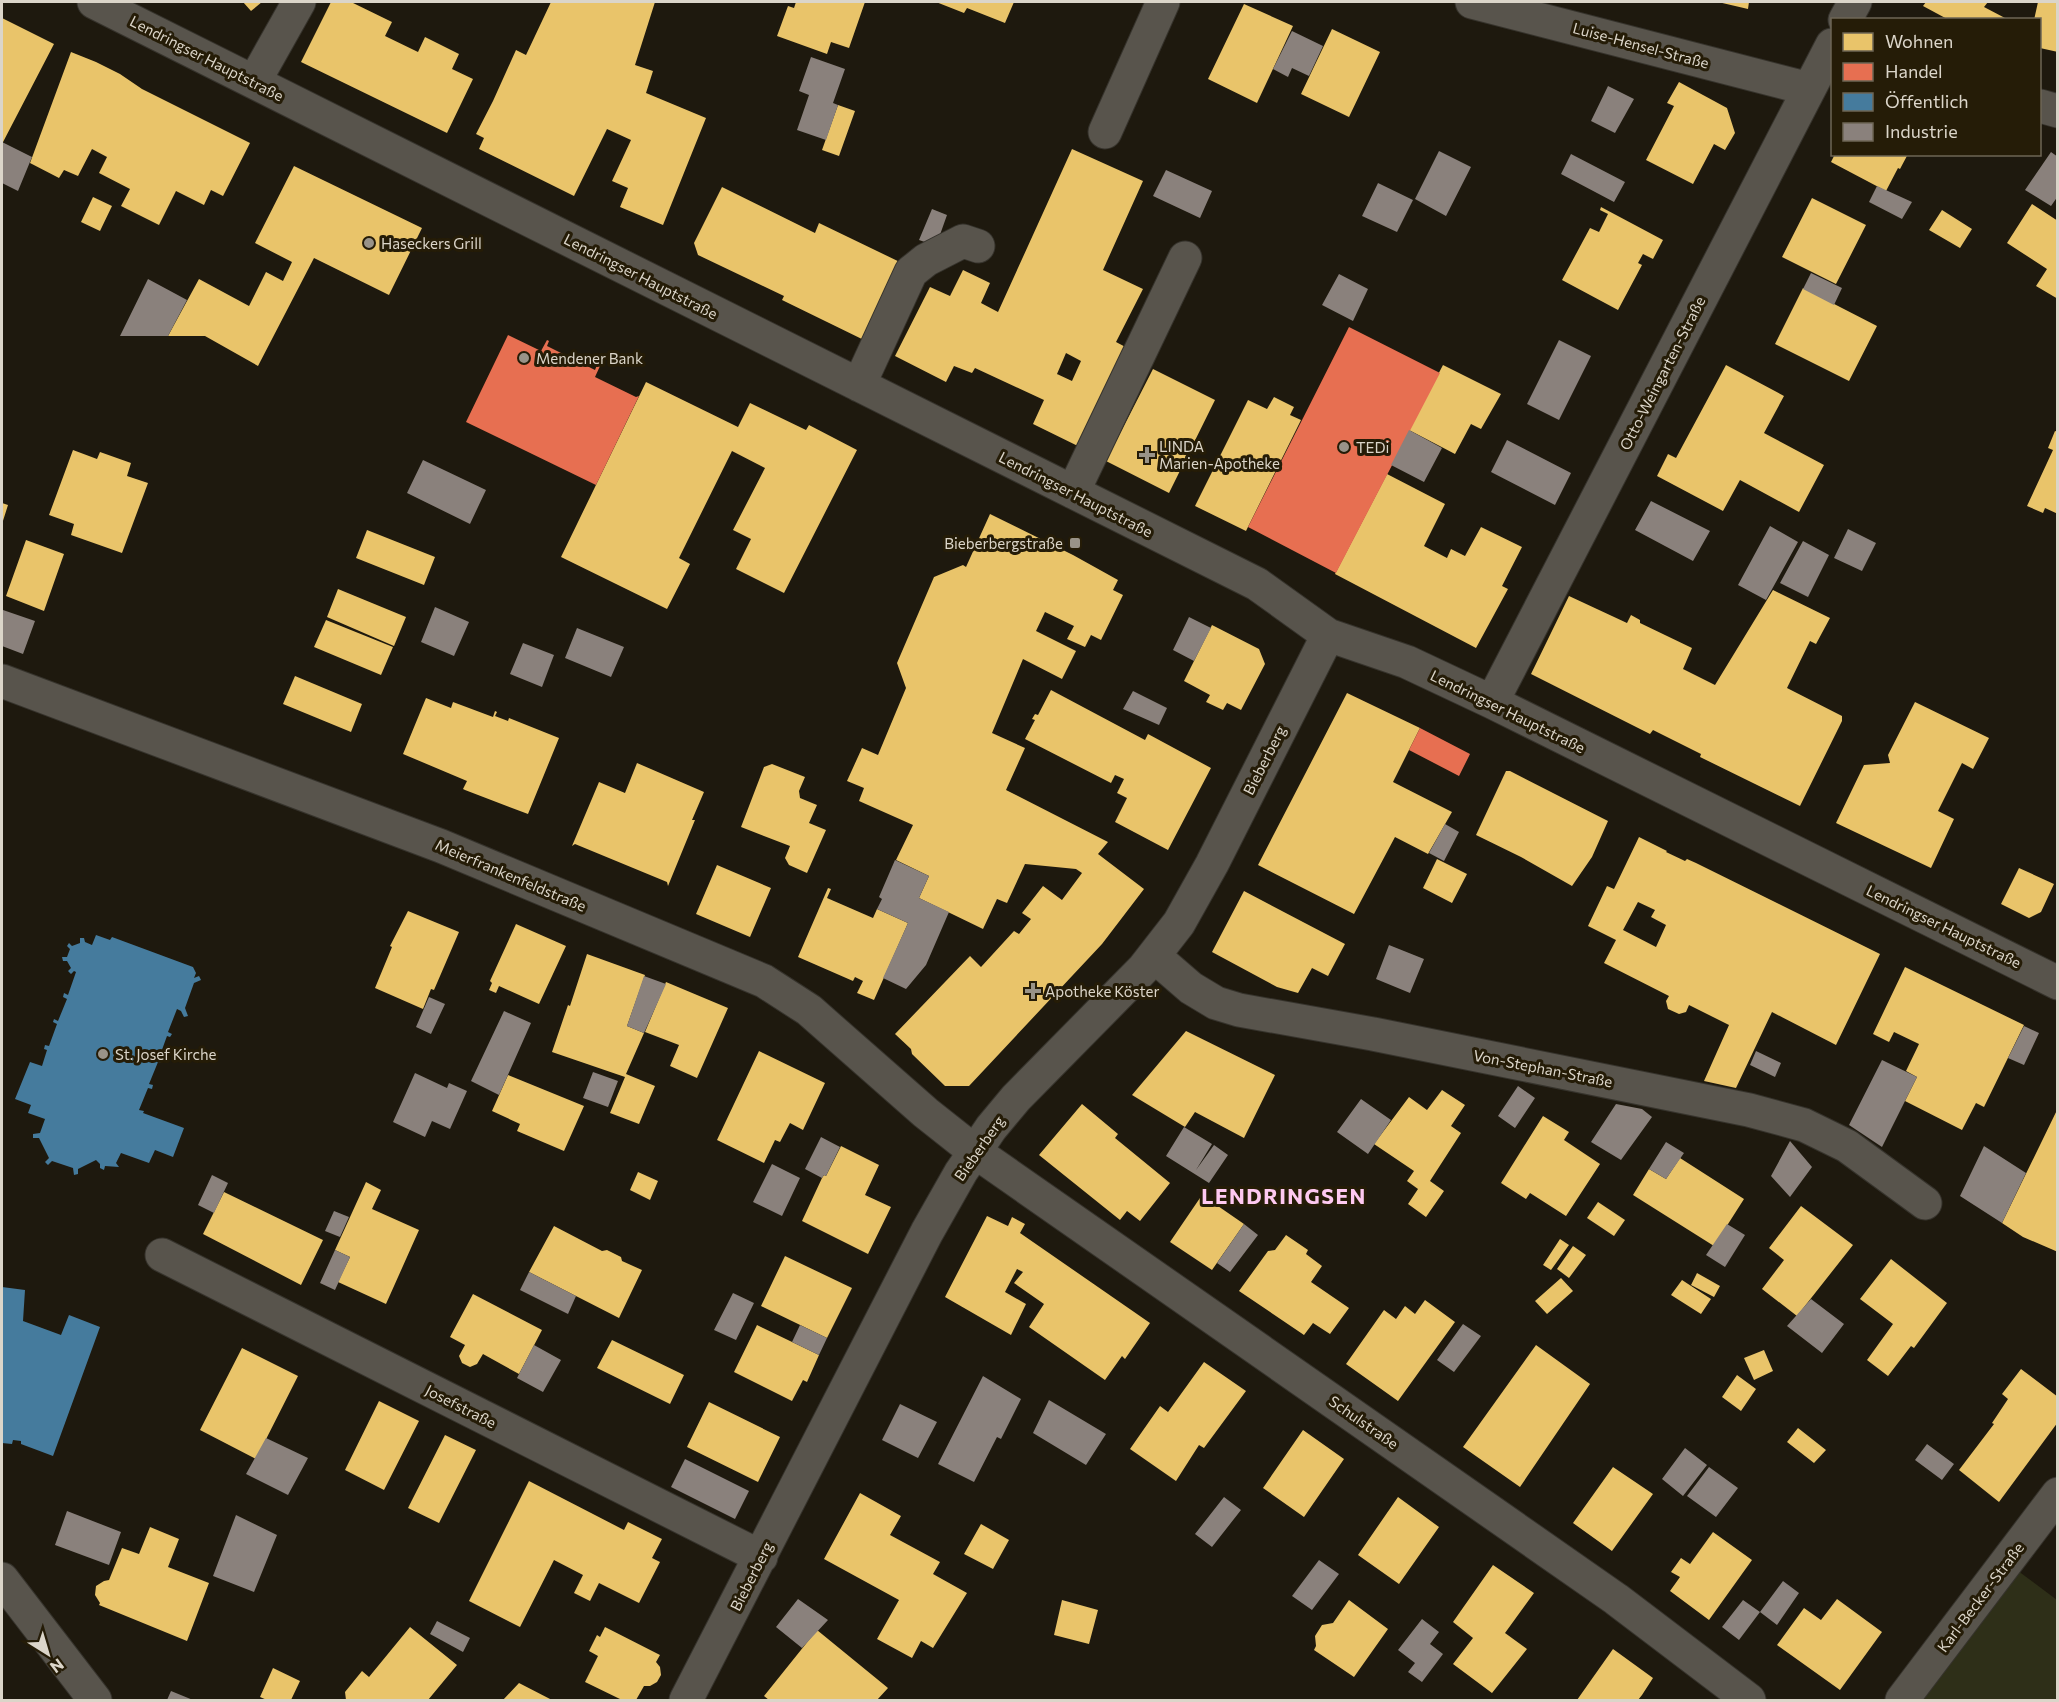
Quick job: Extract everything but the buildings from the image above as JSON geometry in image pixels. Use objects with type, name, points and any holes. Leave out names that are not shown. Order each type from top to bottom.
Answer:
[{"type":"street","name":"Lendringser Hauptstraße","points":[[94,2],[1257,584],[1328,635],[1407,662],[2055,976]]},
{"type":"street","points":[[254,82],[299,2]]},
{"type":"street","points":[[1105,132],[1163,2]]},
{"type":"street","name":"Luise-Hensel-Straße","points":[[1472,2],[1809,89]]},
{"type":"street","points":[[1846,18],[1855,2]]},
{"type":"street","name":"Otto-Weingarten-Straße","points":[[1492,702],[1831,49]]},
{"type":"street","points":[[2041,106],[2058,111]]},
{"type":"street","points":[[859,385],[911,272],[926,260],[963,241],[978,246]]},
{"type":"street","points":[[1073,492],[1185,258]]},
{"type":"street","name":"Bieberberg","points":[[686,1701],[927,1232],[974,1151],[1016,1098],[1116,998],[1154,956],[1179,923],[1212,864],[1328,635]]},
{"type":"street","name":"Meierfrankenfeldstraße","points":[[2,681],[441,846],[764,981],[809,1010],[926,1113],[974,1151]]},
{"type":"street","name":"Von-Stephan-Straße","points":[[1154,956],[1191,988],[1216,1003],[1239,1010],[1373,1034],[1749,1110],[1804,1125],[1847,1146],[1925,1203]]},
{"type":"street","name":"Schulstraße","points":[[974,1151],[1616,1599],[1749,1701]]},
{"type":"street","name":"Josefstraße","points":[[162,1255],[760,1557]]},
{"type":"street","name":"Karl-Becker-Straße","points":[[1902,1701],[2058,1494]]},
{"type":"street","points":[[2,1579],[95,1701]]},
{"type":"green space","points":[[2006,1562],[2057,1600],[2057,1700],[1902,1700]]},
{"type":"place","name":"Haseckers Grill","points":[[369,243]]},
{"type":"place","name":"Mendener Bank","points":[[524,358]]},
{"type":"place","name":"TEDi","points":[[1344,447]]},
{"type":"place","name":"LINDA Marien-Apotheke","points":[[1147,455]]},
{"type":"place","name":"Bieberbergstraße","points":[[1075,543]]},
{"type":"place","name":"Apotheke Köster","points":[[1033,991]]},
{"type":"place","name":"St. Josef Kirche","points":[[103,1054]]},
{"type":"district","name":"LENDRINGSEN","points":[[1284,1195]]}]
